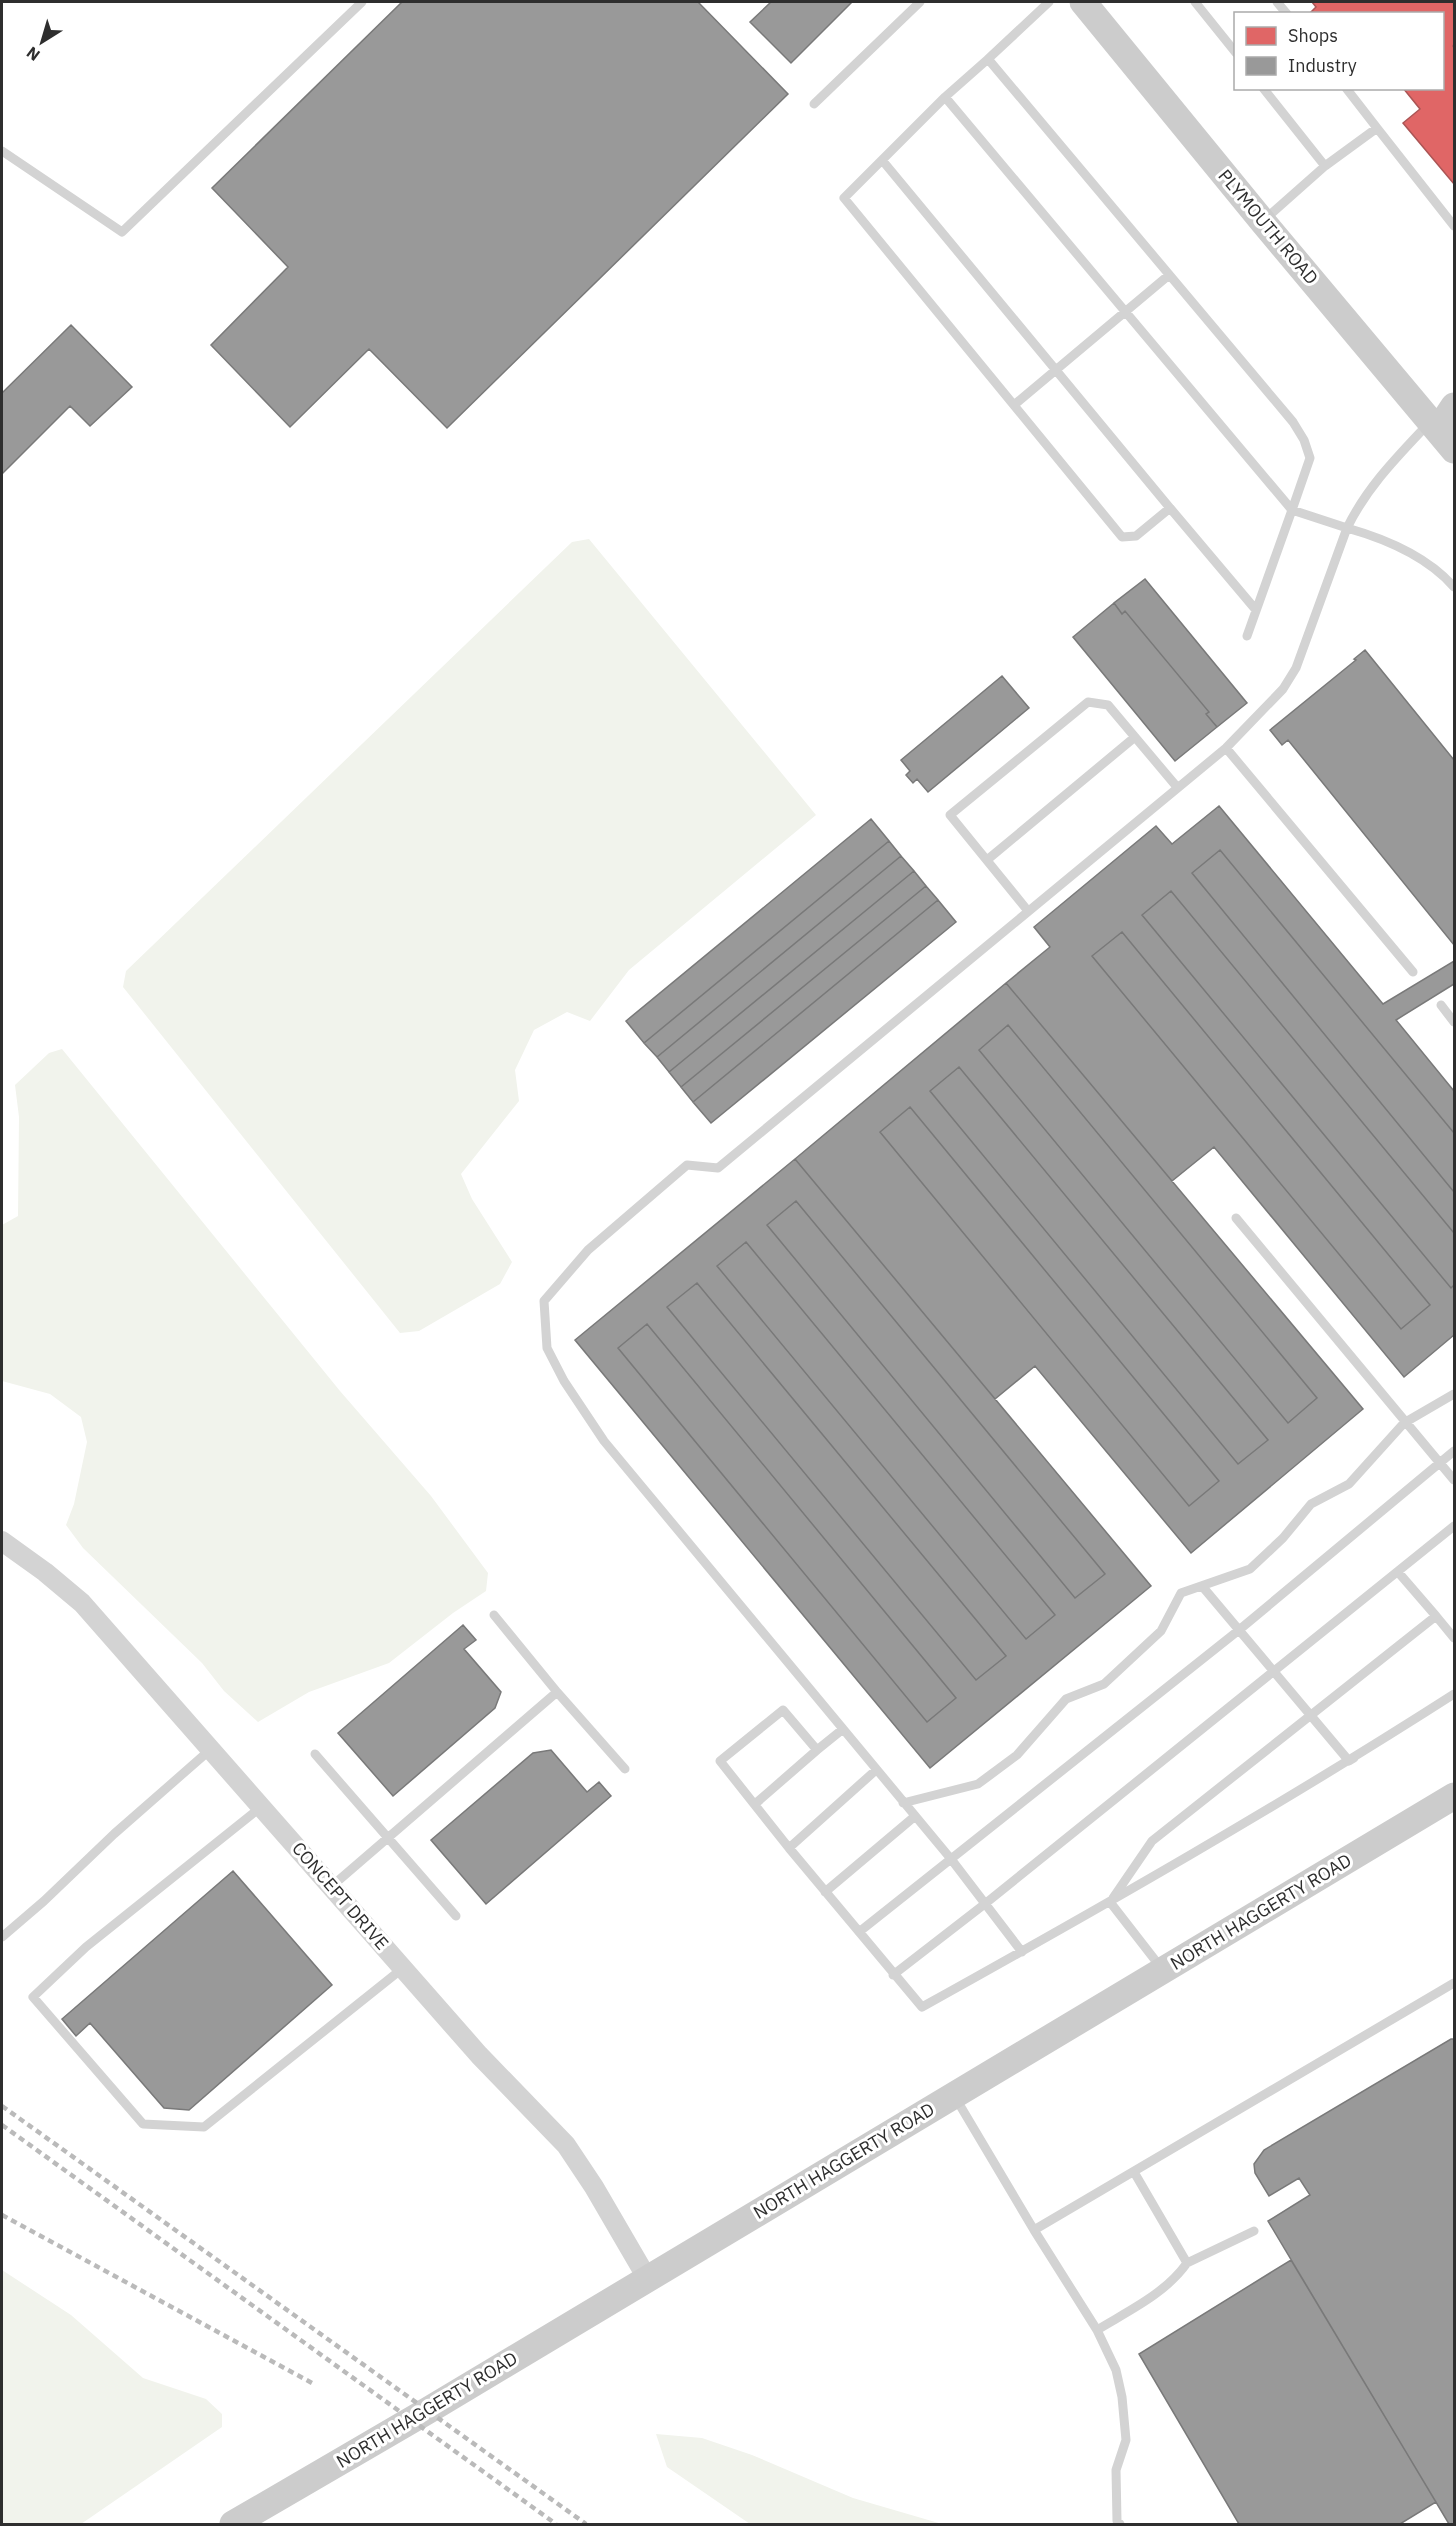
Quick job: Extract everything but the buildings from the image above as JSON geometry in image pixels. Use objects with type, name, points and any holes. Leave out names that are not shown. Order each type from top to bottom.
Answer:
[{"type":"street","name":"PLYMOUTH ROAD","points":[[1083,2],[1441,434]]},
{"type":"street","points":[[1441,434],[1455,406]]},
{"type":"street","name":"CONCEPT DRIVE","points":[[2,1541],[45,1572],[82,1603],[479,2055],[566,2145],[594,2187],[647,2278]]},
{"type":"street","name":"NORTH HAGGERTY ROAD","points":[[233,2524],[1455,1796]]},
{"type":"lane","points":[[2,151],[122,232],[362,2]]},
{"type":"lane","points":[[814,105],[920,2]]},
{"type":"lane","points":[[1049,2],[945,97],[844,198],[1122,537],[1136,536],[1170,508]]},
{"type":"lane","points":[[1194,2],[1234,51]]},
{"type":"lane","points":[[988,59],[1293,423],[1304,440],[1310,458],[1247,636]]},
{"type":"lane","points":[[1265,90],[1324,166]]},
{"type":"lane","points":[[1348,90],[1455,226]]},
{"type":"lane","points":[[945,97],[1292,510],[1377,536],[1418,557],[1446,577],[1455,587]]},
{"type":"lane","points":[[1263,222],[1324,166],[1377,128]]},
{"type":"lane","points":[[882,160],[1256,610]]},
{"type":"lane","points":[[1014,405],[1168,275]]},
{"type":"lane","points":[[1022,1952],[951,1859],[604,1442],[564,1381],[547,1348],[544,1301],[588,1251],[687,1165],[718,1168],[1226,748],[1283,689],[1296,668],[1347,528],[1357,508],[1378,477],[1441,434]]},
{"type":"lane","points":[[1028,911],[950,814],[1088,702],[1108,705],[1177,788]]},
{"type":"lane","points":[[987,860],[1135,737]]},
{"type":"lane","points":[[1226,748],[1413,972]]},
{"type":"lane","points":[[1441,1005],[1455,1022]]},
{"type":"lane","points":[[1236,1218],[1404,1423],[1455,1480]]},
{"type":"lane","points":[[903,1803],[978,1784],[1017,1755],[1066,1699],[1104,1684],[1161,1631],[1181,1593],[1250,1569],[1283,1538],[1311,1504],[1349,1484],[1404,1423],[1455,1394]]},
{"type":"lane","points":[[859,1932],[1239,1630],[1455,1451]]},
{"type":"lane","points":[[893,1975],[1455,1526]]},
{"type":"lane","points":[[1398,1572],[1455,1638]]},
{"type":"lane","points":[[1202,1586],[1349,1761]]},
{"type":"lane","points":[[494,1615],[557,1692],[625,1769]]},
{"type":"lane","points":[[1110,1902],[1152,1841],[1436,1616]]},
{"type":"lane","points":[[332,1886],[557,1692]]},
{"type":"lane","points":[[818,1750],[783,1710],[720,1761],[921,2007],[1110,1902],[1349,1761],[1455,1694]]},
{"type":"lane","points":[[755,1804],[843,1729]]},
{"type":"lane","points":[[2,1937],[211,1749]]},
{"type":"lane","points":[[315,1754],[456,1916]]},
{"type":"lane","points":[[789,1848],[876,1770]]},
{"type":"lane","points":[[261,1807],[86,1947],[33,1997],[143,2124],[204,2127],[403,1968]]},
{"type":"lane","points":[[825,1892],[914,1817]]},
{"type":"lane","points":[[1110,1902],[1163,1971]]},
{"type":"lane","points":[[1034,2230],[1455,1983]]},
{"type":"lane","points":[[954,2095],[1034,2230],[1097,2330],[1116,2370],[1122,2397],[1126,2440],[1116,2470],[1117,2521],[1120,2524]]},
{"type":"lane","points":[[1134,2172],[1187,2263]]},
{"type":"lane","points":[[1097,2330],[1155,2294],[1178,2276],[1187,2263],[1254,2231]]},
{"type":"shaded area","points":[[589,539],[816,815],[629,970],[590,1021],[567,1012],[534,1030],[515,1070],[519,1101],[461,1174],[472,1199],[512,1262],[500,1284],[419,1331],[400,1333],[123,987],[126,971],[572,542]]},
{"type":"shaded area","points":[[62,1049],[340,1391],[431,1496],[488,1573],[486,1591],[453,1613],[389,1663],[309,1692],[258,1722],[224,1691],[202,1663],[83,1548],[66,1525],[74,1504],[87,1442],[81,1417],[50,1394],[2,1381],[2,1225],[18,1216],[19,1117],[15,1085],[49,1053]]},
{"type":"shaded area","points":[[2,2270],[71,2315],[143,2378],[206,2399],[222,2414],[222,2427],[81,2524],[2,2524]]},
{"type":"shaded area","points":[[656,2434],[702,2438],[752,2455],[853,2498],[942,2524],[750,2524],[667,2467]]},
{"type":"railway","points":[[2,2106],[586,2524]]},
{"type":"railway","points":[[2,2125],[556,2524]]},
{"type":"railway","points":[[2,2215],[312,2383]]}]
